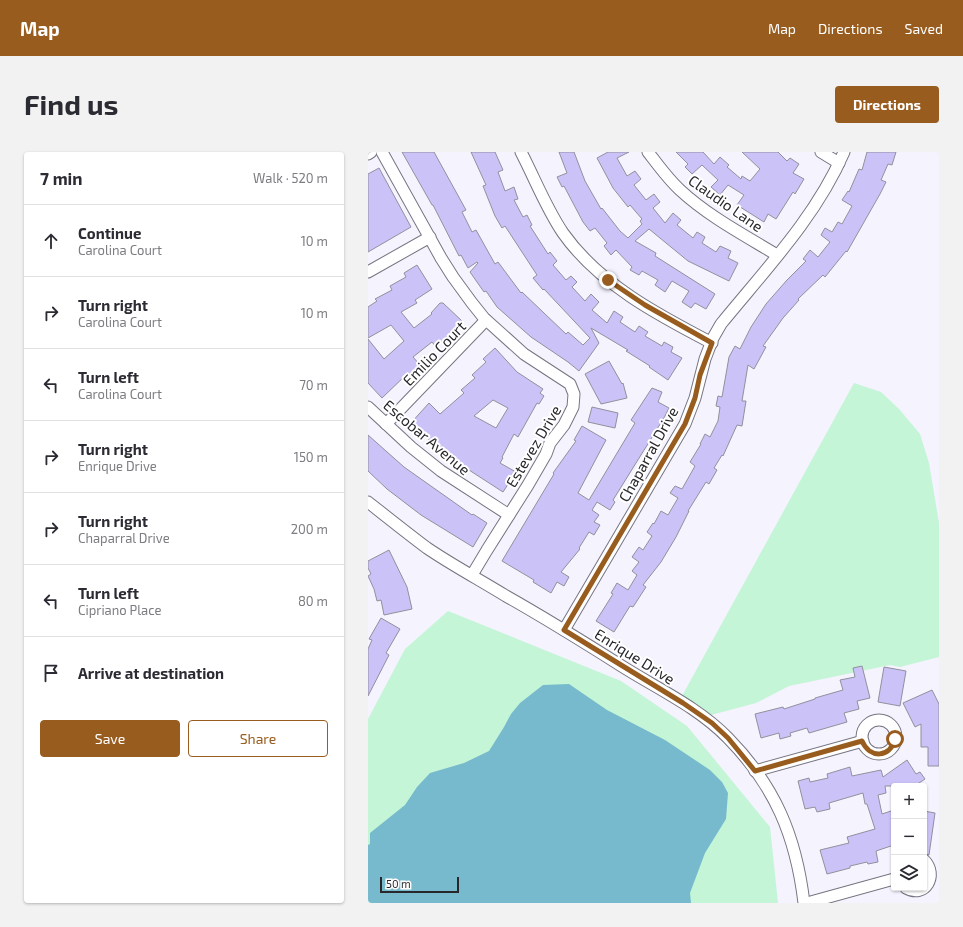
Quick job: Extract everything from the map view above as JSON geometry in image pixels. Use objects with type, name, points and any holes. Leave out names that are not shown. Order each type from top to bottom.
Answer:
[{"type":"street","name":"Estevez Drive","points":[[382,152],[430,237],[463,291],[486,320],[524,354],[570,384],[574,394],[574,407],[564,425],[550,443],[542,460],[472,575]]},
{"type":"street","points":[[521,152],[551,214],[564,234],[580,254],[608,280],[624,292],[668,319],[712,343]]},
{"type":"street","name":"Claudio Lane","points":[[648,152],[662,171],[679,189],[699,206],[777,255]]},
{"type":"street","points":[[820,152],[839,163]]},
{"type":"street","name":"Chaparral Drive","points":[[564,630],[685,424],[695,398],[700,375],[712,343],[722,324],[814,208],[844,152]]},
{"type":"street","points":[[368,272],[430,237]]},
{"type":"street","name":"Emilio Court","points":[[386,424],[486,320]]},
{"type":"street","name":"Escobar Avenue","points":[[368,407],[441,471],[509,515]]},
{"type":"street","name":"Enrique Drive","points":[[368,502],[427,548],[683,703],[712,723],[728,738],[755,771],[775,801],[798,861],[805,903]]},
{"type":"street","points":[[755,771],[862,741]]},
{"type":"street","points":[[927,863],[931,868],[932,876],[927,886]]},
{"type":"street","points":[[805,903],[891,880]]},
{"type":"green space","points":[[854,383],[881,392],[899,409],[920,434],[929,463],[939,523],[939,657],[900,667],[890,665],[789,686],[756,703],[711,715],[682,696]]},
{"type":"green space","points":[[448,611],[621,681],[687,726],[770,827],[778,903],[368,903],[368,719],[405,649]]},
{"type":"water","points":[[569,684],[607,710],[665,740],[710,770],[722,782],[728,793],[726,819],[705,853],[690,893],[691,903],[368,903],[368,845],[370,844],[370,833],[405,805],[417,787],[430,773],[464,763],[489,751],[511,714],[520,703],[543,685]]},
{"type":"building","points":[[402,152],[434,152],[466,210],[462,212],[472,232],[476,230],[495,264],[498,262],[521,293],[522,292],[566,334],[568,332],[583,345],[590,338],[533,278],[537,275],[505,226],[502,228],[495,216],[483,186],[486,185],[471,152],[495,152],[503,170],[498,172],[505,191],[514,187],[518,199],[514,200],[523,217],[527,215],[532,225],[530,226],[548,254],[550,252],[557,261],[553,265],[566,280],[571,276],[577,282],[572,287],[585,301],[591,294],[599,302],[592,310],[607,323],[614,311],[623,317],[620,322],[635,332],[639,326],[648,332],[645,336],[662,346],[664,342],[673,347],[671,352],[682,358],[668,380],[649,367],[650,366],[626,351],[628,350],[591,328],[599,343],[579,371],[531,337],[497,307],[470,272],[478,263],[477,262],[468,268],[461,255],[459,256],[433,205]]},
{"type":"building","points":[[559,152],[574,152],[585,181],[601,209],[602,208],[620,231],[628,238],[642,224],[640,221],[642,219],[630,205],[628,207],[613,188],[597,158],[608,152],[629,152],[617,158],[627,176],[635,171],[641,179],[634,185],[646,200],[654,194],[660,202],[653,208],[665,223],[673,213],[681,220],[677,225],[693,238],[697,232],[705,237],[702,243],[716,252],[720,246],[731,251],[728,258],[738,263],[729,281],[688,261],[649,229],[635,241],[656,253],[655,256],[715,294],[706,309],[695,303],[691,308],[682,302],[689,291],[672,281],[665,292],[655,285],[658,280],[642,271],[639,275],[630,270],[632,267],[616,250],[611,255],[604,246],[607,243],[595,228],[590,231],[583,222],[564,186],[562,187],[557,177],[567,173]]},
{"type":"building","points":[[676,152],[703,152],[714,164],[720,157],[729,165],[727,167],[741,179],[742,176],[750,181],[760,169],[742,152],[778,152],[787,161],[790,158],[799,164],[793,173],[804,179],[795,194],[793,192],[776,219],[768,214],[764,222],[737,205],[744,195],[728,185],[720,195],[711,187],[718,180],[702,165],[692,174],[685,167],[688,164]]},
{"type":"building","points":[[867,152],[896,152],[892,165],[888,164],[881,180],[886,182],[880,194],[847,252],[846,251],[825,277],[823,275],[798,299],[799,300],[783,318],[763,346],[766,347],[754,369],[748,365],[742,401],[746,401],[742,426],[737,425],[723,456],[722,455],[714,468],[717,470],[709,484],[706,482],[688,511],[676,537],[661,562],[643,585],[646,587],[633,607],[630,606],[614,632],[596,621],[613,594],[611,593],[617,583],[628,590],[637,575],[632,571],[639,562],[632,557],[639,547],[643,550],[652,536],[647,532],[653,523],[654,524],[661,511],[668,515],[678,498],[670,493],[675,486],[682,489],[695,466],[690,462],[705,434],[710,437],[718,421],[720,407],[716,406],[718,396],[722,397],[729,357],[735,346],[740,349],[751,327],[766,304],[806,261],[803,259],[810,250],[818,257],[830,242],[821,235],[825,228],[832,232],[838,222],[842,224],[852,206],[842,200],[848,191],[849,192],[859,169],[862,170]]},
{"type":"building","points":[[379,168],[411,227],[368,252],[368,174]]},
{"type":"building","points":[[417,265],[432,289],[415,300],[417,303],[401,312],[414,328],[432,314],[431,313],[440,303],[443,303],[462,321],[436,347],[432,342],[413,357],[420,365],[408,376],[407,374],[382,398],[368,383],[368,339],[384,359],[404,341],[391,325],[368,338],[368,307],[377,301],[375,299],[392,290],[390,286],[406,277],[404,273]]},
{"type":"building","points":[[495,348],[517,372],[543,389],[540,393],[544,396],[539,404],[537,403],[518,437],[514,434],[502,457],[503,458],[500,463],[516,472],[503,492],[455,459],[454,460],[410,424],[429,403],[440,414],[464,393],[461,390],[475,378],[472,375],[486,362],[483,359]],"holes":[[[493,400],[508,408],[496,428],[474,416]]]},
{"type":"building","points":[[609,361],[622,384],[623,383],[627,398],[601,404],[585,374]]},
{"type":"building","points":[[652,388],[662,392],[658,402],[669,408],[613,500],[615,502],[610,510],[597,502],[592,510],[599,515],[594,522],[600,525],[594,535],[589,532],[579,548],[580,549],[561,572],[569,577],[564,586],[557,582],[551,593],[533,582],[534,580],[502,561],[554,474],[553,473],[576,441],[574,440],[582,426],[606,440],[578,493],[589,500],[635,423],[631,420]]},
{"type":"building","points":[[592,407],[618,413],[615,428],[588,422]]},
{"type":"building","points":[[368,435],[404,467],[472,515],[473,514],[487,523],[473,547],[421,515],[387,489],[368,471]]},
{"type":"building","points":[[389,550],[407,587],[412,609],[384,615],[381,600],[377,601],[374,589],[368,576],[371,574],[368,568],[368,561]]},
{"type":"building","points":[[381,618],[400,629],[386,653],[389,655],[368,696],[368,649],[372,640],[369,639]]},
{"type":"building","points":[[862,666],[870,698],[857,701],[859,709],[844,713],[847,722],[809,733],[807,728],[790,733],[791,736],[780,739],[779,733],[761,738],[755,714],[783,707],[784,709],[843,690],[840,680],[855,677],[853,668]]},
{"type":"building","points":[[884,667],[906,671],[900,706],[878,702]]},
{"type":"building","points":[[932,690],[939,704],[939,766],[928,766],[928,747],[921,747],[921,724],[915,727],[903,703]]},
{"type":"building","points":[[907,760],[916,774],[920,772],[925,779],[919,783],[891,783],[891,786],[885,786],[886,793],[878,795],[882,814],[891,811],[891,846],[876,851],[878,862],[868,864],[867,862],[850,866],[850,868],[827,874],[820,850],[849,843],[847,837],[875,829],[867,804],[865,804],[863,793],[829,803],[830,809],[817,812],[815,807],[805,809],[798,781],[809,778],[810,782],[828,778],[827,774],[850,767],[852,776],[881,770],[883,777]]},
{"type":"building","points":[[927,812],[935,813],[929,855],[927,854]]},
{"type":"route","points":[[608,280],[645,305],[690,332],[712,343],[705,359],[695,398],[685,424],[564,630],[683,703],[712,723],[728,738],[755,771],[862,741],[869,751],[880,754],[886,753],[894,745],[895,739]]}]
